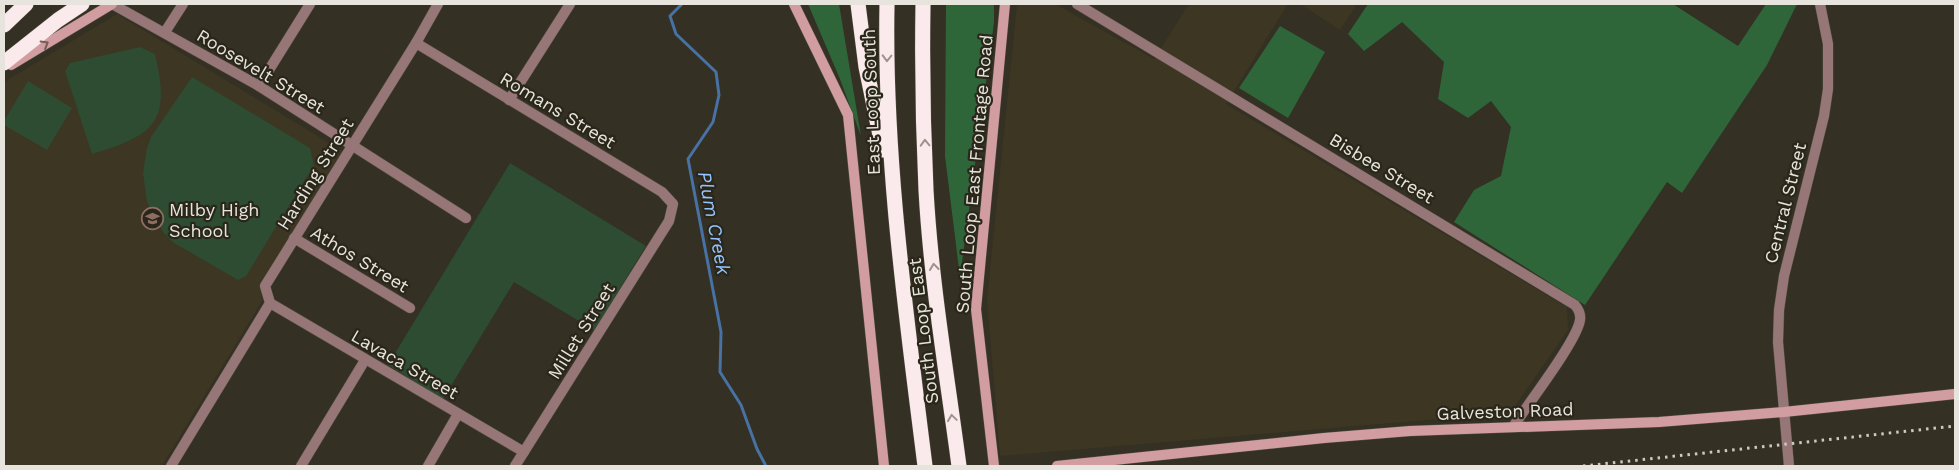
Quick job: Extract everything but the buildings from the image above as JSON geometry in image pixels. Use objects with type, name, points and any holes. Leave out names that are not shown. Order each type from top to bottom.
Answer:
[{"type":"highway","points":[[4,25],[26,4]]},
{"type":"highway","points":[[4,63],[58,20],[82,4]]},
{"type":"highway","points":[[859,4],[866,66],[894,199]]},
{"type":"highway","points":[[922,60],[923,4]]},
{"type":"highway","points":[[922,60],[930,4]]},
{"type":"highway","name":"East Loop South","points":[[887,6],[886,92],[894,199]]},
{"type":"highway","name":"South Loop East","points":[[922,60],[926,192],[939,315],[959,466]]},
{"type":"highway","name":"South Loop East","points":[[894,199],[908,333],[925,466]]},
{"type":"main road","points":[[4,70],[112,4]]},
{"type":"main road","points":[[796,4],[848,114],[884,466]]},
{"type":"main road","name":"South Loop East Frontage Road","points":[[994,466],[976,309],[1005,4]]},
{"type":"main road","name":"Galveston Road","points":[[1057,466],[1324,438],[1410,431],[1659,422],[1784,412],[1955,394]]},
{"type":"street","name":"Roosevelt Street","points":[[112,4],[259,86],[466,218]]},
{"type":"street","points":[[165,32],[183,4]]},
{"type":"street","points":[[259,86],[310,4]]},
{"type":"street","name":"Harding Street","points":[[270,303],[265,286],[416,43],[438,4]]},
{"type":"street","points":[[509,100],[570,4]]},
{"type":"street","name":"Bisbee Street","points":[[1077,4],[1576,305],[1580,312],[1580,320],[1572,339],[1513,427]]},
{"type":"street","name":"Central Street","points":[[1789,466],[1778,342],[1779,310],[1784,276],[1824,116],[1828,89],[1828,44],[1820,4]]},
{"type":"street","name":"Romans Street","points":[[416,43],[662,192],[672,204],[671,213]]},
{"type":"street","name":"Millet Street","points":[[515,466],[669,221],[671,213]]},
{"type":"street","name":"Athos Street","points":[[294,238],[410,308]]},
{"type":"street","points":[[171,466],[270,303]]},
{"type":"street","name":"Lavaca Street","points":[[270,303],[524,452]]},
{"type":"street","points":[[301,466],[365,360]]},
{"type":"street","points":[[428,466],[458,414]]},
{"type":"shaded area","points":[[1017,4],[1055,4],[1154,59],[1189,4],[1288,4],[1226,104],[1567,307],[1568,330],[1510,413],[1000,456],[987,300]]},
{"type":"shaded area","points":[[1300,4],[1357,4],[1340,30]]},
{"type":"shaded area","name":"Milby High School","points":[[117,14],[344,152],[261,285],[262,301],[162,466],[4,466],[4,82]]},
{"type":"green space","points":[[808,4],[839,4],[861,136],[840,79]]},
{"type":"green space","points":[[946,4],[994,4],[994,22],[960,277],[945,156]]},
{"type":"green space","points":[[1368,4],[1673,4],[1738,46],[1766,4],[1797,4],[1767,65],[1682,193],[1667,182],[1585,305],[1454,222],[1474,190],[1501,176],[1511,127],[1491,101],[1468,118],[1438,99],[1444,62],[1402,22],[1364,51],[1348,34]]},
{"type":"green space","points":[[1280,26],[1325,52],[1288,118],[1239,88]]},
{"type":"green space","points":[[140,47],[155,54],[160,77],[161,95],[159,110],[154,122],[144,132],[131,140],[92,154],[65,71],[70,63]]},
{"type":"green space","points":[[192,77],[310,148],[314,165],[246,276],[238,280],[174,243],[163,232],[147,202],[143,173],[147,148],[151,137]]},
{"type":"green space","points":[[28,81],[72,108],[47,150],[4,125],[4,121]]},
{"type":"green space","points":[[510,163],[646,246],[594,330],[514,282],[443,399],[388,365]]},
{"type":"waterway","name":"Plum Creek","points":[[682,4],[670,16],[676,34],[716,72],[719,95],[713,122],[688,159],[721,332],[720,372],[741,405],[757,449],[766,466]]},
{"type":"railway","points":[[1583,466],[1955,426]]},
{"type":"place","name":"Milby High School","points":[[153,219]]}]
